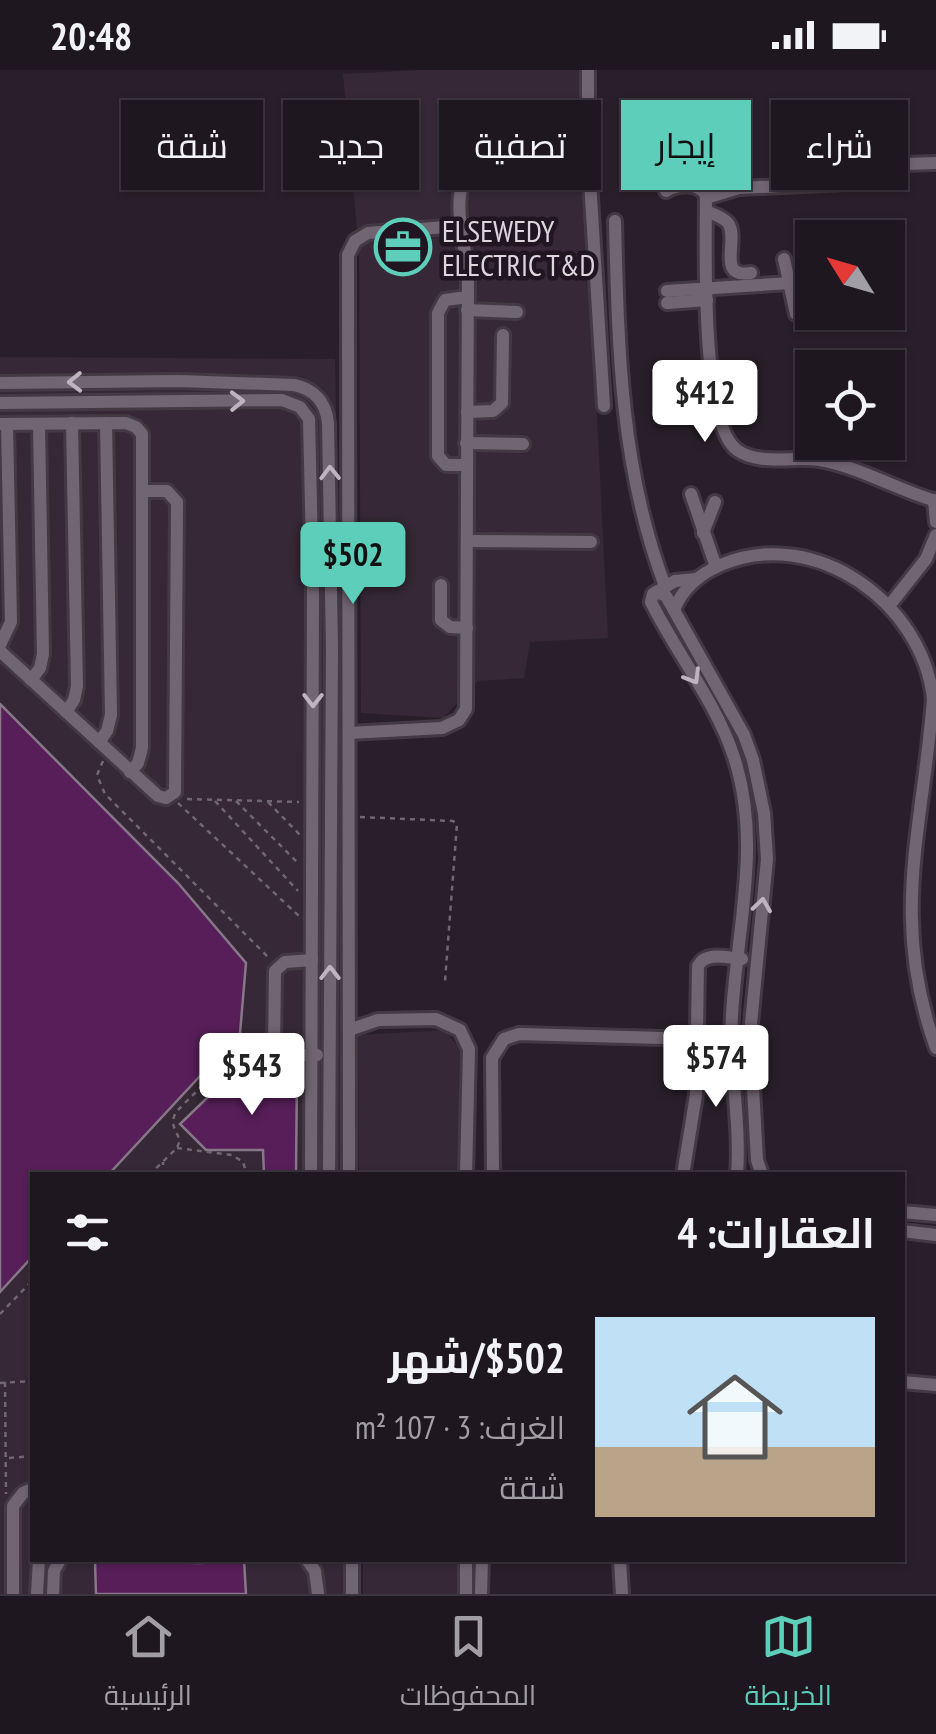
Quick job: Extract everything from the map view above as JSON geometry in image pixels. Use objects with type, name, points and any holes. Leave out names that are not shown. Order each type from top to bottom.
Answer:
[{"type":"street","points":[[588,70],[588,100]]},
{"type":"street","points":[[908,164],[936,163]]},
{"type":"street","points":[[666,191],[694,186],[702,189],[706,205],[708,342],[724,434],[744,454],[822,460],[935,500],[936,522]]},
{"type":"street","points":[[706,205],[740,188],[771,186]]},
{"type":"street","points":[[349,732],[442,728],[459,720],[467,702],[468,304],[466,256],[459,226],[461,190]]},
{"type":"street","points":[[591,190],[604,406]]},
{"type":"street","points":[[706,205],[730,227],[734,271],[751,273]]},
{"type":"street","points":[[615,221],[618,345],[625,422],[639,504],[660,589],[733,712],[751,753],[766,836],[750,1066],[761,1172]]},
{"type":"street","points":[[349,1172],[348,255],[355,240],[368,233],[459,226]]},
{"type":"street","points":[[784,259],[795,309]]},
{"type":"street","points":[[667,297],[790,283]]},
{"type":"street","points":[[466,465],[446,465],[438,456],[438,313],[446,300],[517,312]]},
{"type":"street","points":[[467,412],[493,411],[502,402],[502,335]]},
{"type":"street","points":[[179,382],[180,401]]},
{"type":"street","points":[[0,383],[294,384],[309,390],[325,408],[329,435],[332,648],[330,1172]]},
{"type":"street","points":[[667,404],[716,397]]},
{"type":"street","points":[[0,403],[282,400],[300,407],[309,418],[313,648],[311,1172]]},
{"type":"street","points":[[98,742],[107,731],[111,715],[106,423]]},
{"type":"street","points":[[130,772],[138,763],[142,748],[142,434],[132,424],[4,424],[11,622],[0,648],[130,772],[158,796],[169,797],[176,792],[177,502],[168,491],[143,490]]},
{"type":"street","points":[[31,680],[40,668],[43,654],[38,424]]},
{"type":"street","points":[[66,712],[78,686],[72,424]]},
{"type":"street","points":[[466,443],[523,444]]},
{"type":"street","points":[[691,494],[716,567]]},
{"type":"street","points":[[702,533],[715,502]]},
{"type":"street","points":[[888,606],[926,559],[936,534]]},
{"type":"street","points":[[467,541],[591,542]]},
{"type":"street","points":[[737,1172],[732,1055],[749,842],[735,759],[714,712],[652,602],[660,589],[754,556],[798,557],[846,574],[888,606],[931,665],[932,715],[910,886],[914,964],[936,1048]]},
{"type":"street","points":[[674,610],[697,578]]},
{"type":"street","points":[[441,585],[442,620],[450,627],[467,628]]},
{"type":"street","points":[[313,648],[332,648]]},
{"type":"street","points":[[735,759],[751,753]]},
{"type":"street","points":[[331,812],[349,814]]},
{"type":"street","points":[[330,912],[349,912]]},
{"type":"street","points":[[684,1172],[694,1118],[699,963],[708,957],[755,960]]},
{"type":"street","points":[[312,960],[285,962],[274,976],[274,1048],[281,1055],[330,1054]]},
{"type":"street","points":[[349,1012],[378,1020]]},
{"type":"street","points":[[349,1030],[378,1020],[436,1019],[454,1025],[465,1036],[470,1057],[466,1172]]},
{"type":"street","points":[[493,1172],[492,1058],[504,1038],[519,1034],[697,1039]]},
{"type":"street","points":[[311,1144],[330,1143]]},
{"type":"street","points":[[905,1212],[936,1216]]},
{"type":"street","points":[[905,1231],[936,1234]]},
{"type":"street","points":[[905,1382],[936,1385]]},
{"type":"street","points":[[13,1594],[12,1506],[30,1490]]},
{"type":"street","points":[[37,1594],[40,1562]]},
{"type":"street","points":[[54,1594],[54,1570],[59,1562]]},
{"type":"street","points":[[309,1562],[315,1571],[318,1594]]},
{"type":"street","points":[[352,1562],[352,1594]]},
{"type":"street","points":[[466,1562],[466,1594]]},
{"type":"street","points":[[482,1562],[482,1594]]},
{"type":"street","points":[[620,1562],[622,1594]]},
{"type":"path","points":[[110,752],[96,774],[105,794],[278,968]]},
{"type":"path","points":[[299,916],[173,798],[313,803]]},
{"type":"path","points":[[214,800],[300,893]]},
{"type":"path","points":[[235,800],[300,865]]},
{"type":"path","points":[[267,802],[301,836]]},
{"type":"path","points":[[349,814],[457,824],[445,981]]},
{"type":"path","points":[[152,1172],[180,1140],[172,1116],[239,1049],[254,1045],[274,1048]]},
{"type":"path","points":[[176,1148],[232,1155],[244,1162],[246,1172]]},
{"type":"path","points":[[162,1172],[163,1162]]},
{"type":"path","points":[[0,1314],[30,1283]]},
{"type":"path","points":[[6,1506],[3,1383],[30,1381]]},
{"type":"path","points":[[6,1459],[30,1456]]},
{"type":"shaded area","points":[[580,70],[581,100],[439,100],[439,190],[586,190],[608,638],[530,642],[524,678],[478,681],[443,718],[361,713],[359,253],[353,190],[419,190],[419,100],[345,100],[343,74]]},
{"type":"shaded area","points":[[0,357],[335,359],[351,1172],[30,1172],[30,1562],[359,1562],[359,1594],[0,1594]]},
{"type":"shaded area","points":[[444,1030],[460,1048],[459,1172],[359,1172],[358,1035]]},
{"type":"shaded area","points":[[363,1562],[471,1562],[470,1594],[363,1594]]},
{"type":"building","points":[[0,704],[178,883],[246,963],[240,1033],[111,1172],[30,1172],[30,1259],[0,1292]]},
{"type":"building","points":[[297,1069],[296,1172],[264,1172],[263,1150],[206,1150],[180,1124],[236,1070]]},
{"type":"building","points":[[95,1562],[244,1562],[246,1594],[96,1594]]},
{"type":"place","name":"ELSEWEDY ELECTRIC T&D","points":[[403,247]]}]
